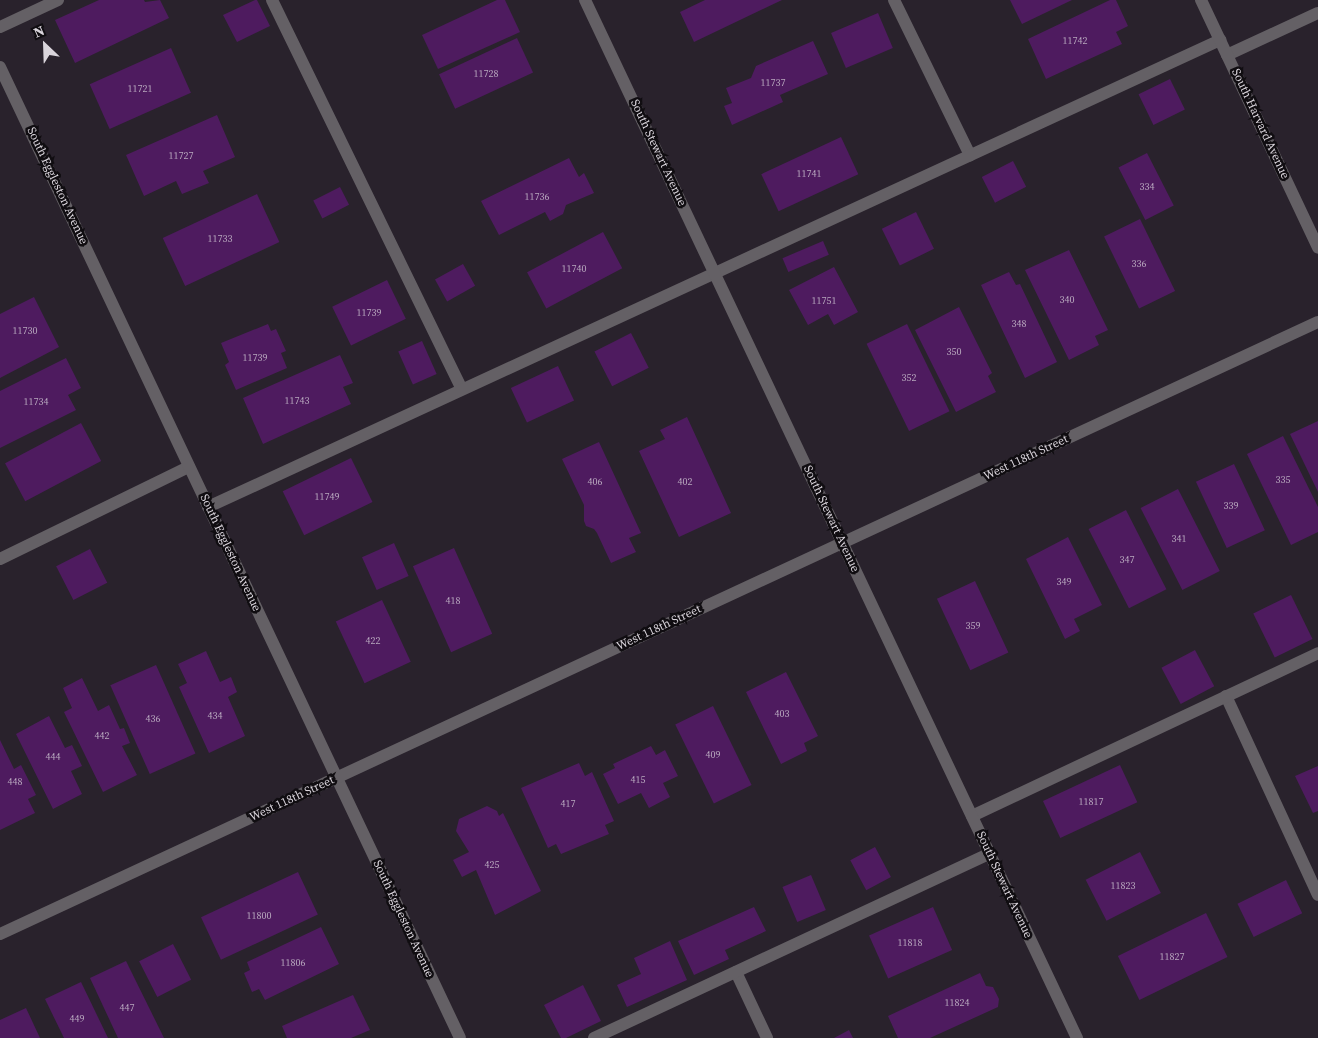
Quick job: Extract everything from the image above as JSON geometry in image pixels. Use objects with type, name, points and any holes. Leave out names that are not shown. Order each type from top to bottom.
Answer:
[{"type":"street","points":[[0,27],[58,0]]},
{"type":"street","points":[[272,0],[462,389]]},
{"type":"street","name":"South Stewart Avenue","points":[[585,0],[1077,1038]]},
{"type":"street","points":[[894,0],[970,155]]},
{"type":"street","name":"South Harvard Avenue","points":[[1201,0],[1318,248]]},
{"type":"street","points":[[1227,55],[1318,13]]},
{"type":"street","points":[[208,507],[1220,40]]},
{"type":"street","name":"South Eggleston Avenue","points":[[0,67],[460,1038]]},
{"type":"street","name":"West 118th Street","points":[[0,934],[1318,322]]},
{"type":"street","points":[[0,559],[189,467]]},
{"type":"street","points":[[972,816],[1318,653]]},
{"type":"street","points":[[1226,696],[1318,895]]},
{"type":"street","points":[[594,1038],[989,854]]},
{"type":"street","points":[[736,972],[767,1038]]},
{"type":"building","points":[[99,0],[144,0],[145,2],[160,0],[169,18],[75,63],[55,20]]},
{"type":"building","points":[[257,0],[270,26],[237,42],[223,15]]},
{"type":"building","points":[[497,0],[505,0],[520,32],[438,69],[422,35]]},
{"type":"building","points":[[705,0],[782,0],[694,42],[680,12]]},
{"type":"building","points":[[1010,0],[1072,0],[1022,24]]},
{"type":"building","points":[[1110,0],[1116,0],[1128,26],[1116,32],[1122,44],[1046,79],[1028,39]]},
{"type":"building","points":[[878,13],[893,48],[846,68],[831,33]]},
{"type":"building","points":[[517,38],[533,72],[455,109],[439,74]]},
{"type":"building","points":[[813,41],[828,74],[780,95],[783,102],[732,125],[724,106],[732,103],[726,88],[751,78],[756,66]]},
{"type":"building","points":[[171,48],[191,93],[110,129],[90,84]]},
{"type":"building","points":[[1170,79],[1185,110],[1153,125],[1139,94]]},
{"type":"building","points":[[217,115],[235,157],[203,171],[209,183],[182,194],[176,181],[144,196],[126,155]]},
{"type":"building","points":[[841,137],[858,174],[779,211],[761,174]]},
{"type":"building","points":[[1147,153],[1174,206],[1145,220],[1118,168]]},
{"type":"building","points":[[569,158],[579,177],[584,173],[594,193],[566,205],[563,214],[550,221],[545,212],[499,235],[481,201]]},
{"type":"building","points":[[1013,161],[1026,187],[995,203],[982,177]]},
{"type":"building","points":[[340,187],[349,205],[322,218],[313,201]]},
{"type":"building","points":[[257,194],[279,242],[185,286],[163,238]]},
{"type":"building","points":[[916,212],[934,249],[900,266],[882,229]]},
{"type":"building","points":[[1140,219],[1175,291],[1139,308],[1104,237]]},
{"type":"building","points":[[603,232],[622,268],[546,309],[527,272]]},
{"type":"building","points":[[823,241],[829,255],[788,272],[782,258]]},
{"type":"building","points":[[1069,250],[1108,330],[1095,336],[1099,345],[1069,360],[1025,270]]},
{"type":"building","points":[[463,264],[475,286],[447,301],[435,280]]},
{"type":"building","points":[[834,267],[858,312],[834,325],[828,314],[808,325],[789,290]]},
{"type":"building","points":[[1009,272],[1016,285],[1020,284],[1057,362],[1025,378],[981,285]]},
{"type":"building","points":[[387,280],[406,319],[351,345],[332,307]]},
{"type":"building","points":[[34,297],[59,347],[0,378],[0,314]]},
{"type":"building","points":[[959,307],[992,373],[988,376],[996,392],[956,412],[915,330]]},
{"type":"building","points":[[268,324],[271,331],[276,329],[286,351],[281,353],[287,368],[236,390],[225,365],[229,362],[221,343]]},
{"type":"building","points":[[907,324],[950,411],[909,431],[867,344]]},
{"type":"building","points":[[631,333],[649,368],[612,386],[594,352]]},
{"type":"building","points":[[422,341],[437,374],[413,384],[398,352]]},
{"type":"building","points":[[340,355],[353,383],[343,387],[351,404],[263,444],[243,398]]},
{"type":"building","points":[[66,358],[81,388],[68,395],[76,410],[0,448],[0,391]]},
{"type":"building","points":[[558,366],[574,400],[527,422],[511,388]]},
{"type":"building","points":[[687,417],[731,513],[679,537],[639,451],[665,439],[660,430]]},
{"type":"building","points":[[1318,421],[1318,492],[1290,434]]},
{"type":"building","points":[[81,423],[101,461],[25,501],[5,463]]},
{"type":"building","points":[[1283,436],[1318,507],[1318,532],[1291,545],[1247,454]]},
{"type":"building","points":[[599,442],[641,533],[629,538],[636,552],[611,563],[597,533],[594,529],[586,526],[584,521],[584,505],[562,459]]},
{"type":"building","points":[[351,458],[372,502],[304,535],[283,491]]},
{"type":"building","points":[[1234,464],[1265,530],[1227,548],[1196,482]]},
{"type":"building","points":[[1178,489],[1220,571],[1182,590],[1141,508]]},
{"type":"building","points":[[1126,510],[1166,589],[1129,608],[1089,529]]},
{"type":"building","points":[[1068,537],[1102,605],[1074,619],[1080,631],[1065,639],[1026,559]]},
{"type":"building","points":[[394,543],[409,576],[377,590],[362,557]]},
{"type":"building","points":[[454,548],[492,634],[451,652],[413,566]]},
{"type":"building","points":[[90,549],[107,583],[73,600],[56,566]]},
{"type":"building","points":[[975,581],[1008,653],[970,670],[937,599]]},
{"type":"building","points":[[1291,595],[1312,639],[1275,657],[1253,613]]},
{"type":"building","points":[[382,600],[411,662],[365,683],[336,622]]},
{"type":"building","points":[[1195,650],[1214,686],[1181,704],[1161,668]]},
{"type":"building","points":[[206,651],[220,682],[231,677],[237,692],[228,697],[245,736],[209,753],[179,687],[187,683],[178,664]]},
{"type":"building","points":[[156,665],[195,754],[150,774],[110,685]]},
{"type":"building","points":[[786,672],[818,736],[804,743],[807,751],[781,764],[746,692]]},
{"type":"building","points":[[82,678],[98,711],[109,705],[120,729],[124,728],[130,743],[122,746],[137,775],[103,792],[64,712],[72,708],[63,688]]},
{"type":"building","points":[[713,706],[752,785],[714,804],[675,724]]},
{"type":"building","points":[[49,716],[65,748],[72,745],[82,766],[71,771],[82,794],[53,809],[16,734]]},
{"type":"building","points":[[0,740],[14,769],[21,765],[36,795],[28,799],[35,813],[0,830]]},
{"type":"building","points":[[651,746],[656,755],[665,750],[678,776],[663,783],[670,797],[649,808],[641,793],[618,804],[603,774],[615,768],[613,764]]},
{"type":"building","points":[[579,763],[585,776],[592,772],[614,821],[605,825],[609,834],[561,854],[556,844],[548,848],[521,788]]},
{"type":"building","points":[[1120,765],[1137,802],[1060,838],[1043,801]]},
{"type":"building","points":[[1318,766],[1318,811],[1313,813],[1295,776]]},
{"type":"building","points":[[487,806],[497,811],[499,816],[503,813],[541,891],[495,915],[476,870],[462,877],[453,860],[469,852],[456,831],[459,819]]},
{"type":"building","points":[[875,847],[891,877],[866,890],[850,860]]},
{"type":"building","points":[[1140,852],[1161,893],[1107,921],[1086,880]]},
{"type":"building","points":[[298,872],[318,915],[221,960],[201,917]]},
{"type":"building","points":[[811,875],[826,910],[797,922],[782,887]]},
{"type":"building","points":[[1286,880],[1302,913],[1254,937],[1237,904]]},
{"type":"building","points":[[754,907],[766,931],[725,950],[729,959],[694,975],[678,941]]},
{"type":"building","points":[[933,907],[952,950],[888,978],[869,935]]},
{"type":"building","points":[[1206,913],[1227,957],[1139,1000],[1118,956]]},
{"type":"building","points":[[321,927],[339,964],[265,1000],[259,989],[252,992],[244,973],[250,970],[247,962]]},
{"type":"building","points":[[670,941],[687,980],[627,1007],[617,985],[641,974],[634,958]]},
{"type":"building","points":[[173,944],[191,980],[157,997],[139,961]]},
{"type":"building","points":[[126,961],[164,1038],[118,1038],[90,978]]},
{"type":"building","points":[[980,973],[986,986],[993,987],[999,999],[998,1007],[930,1038],[898,1038],[888,1016]]},
{"type":"building","points":[[81,982],[108,1038],[64,1038],[45,999]]},
{"type":"building","points":[[583,985],[601,1021],[566,1038],[561,1038],[544,1005]]},
{"type":"building","points":[[353,995],[370,1030],[351,1038],[287,1038],[282,1026]]},
{"type":"building","points":[[26,1008],[40,1038],[0,1038],[0,1020]]},
{"type":"building","points":[[849,1030],[853,1038],[834,1038]]}]
